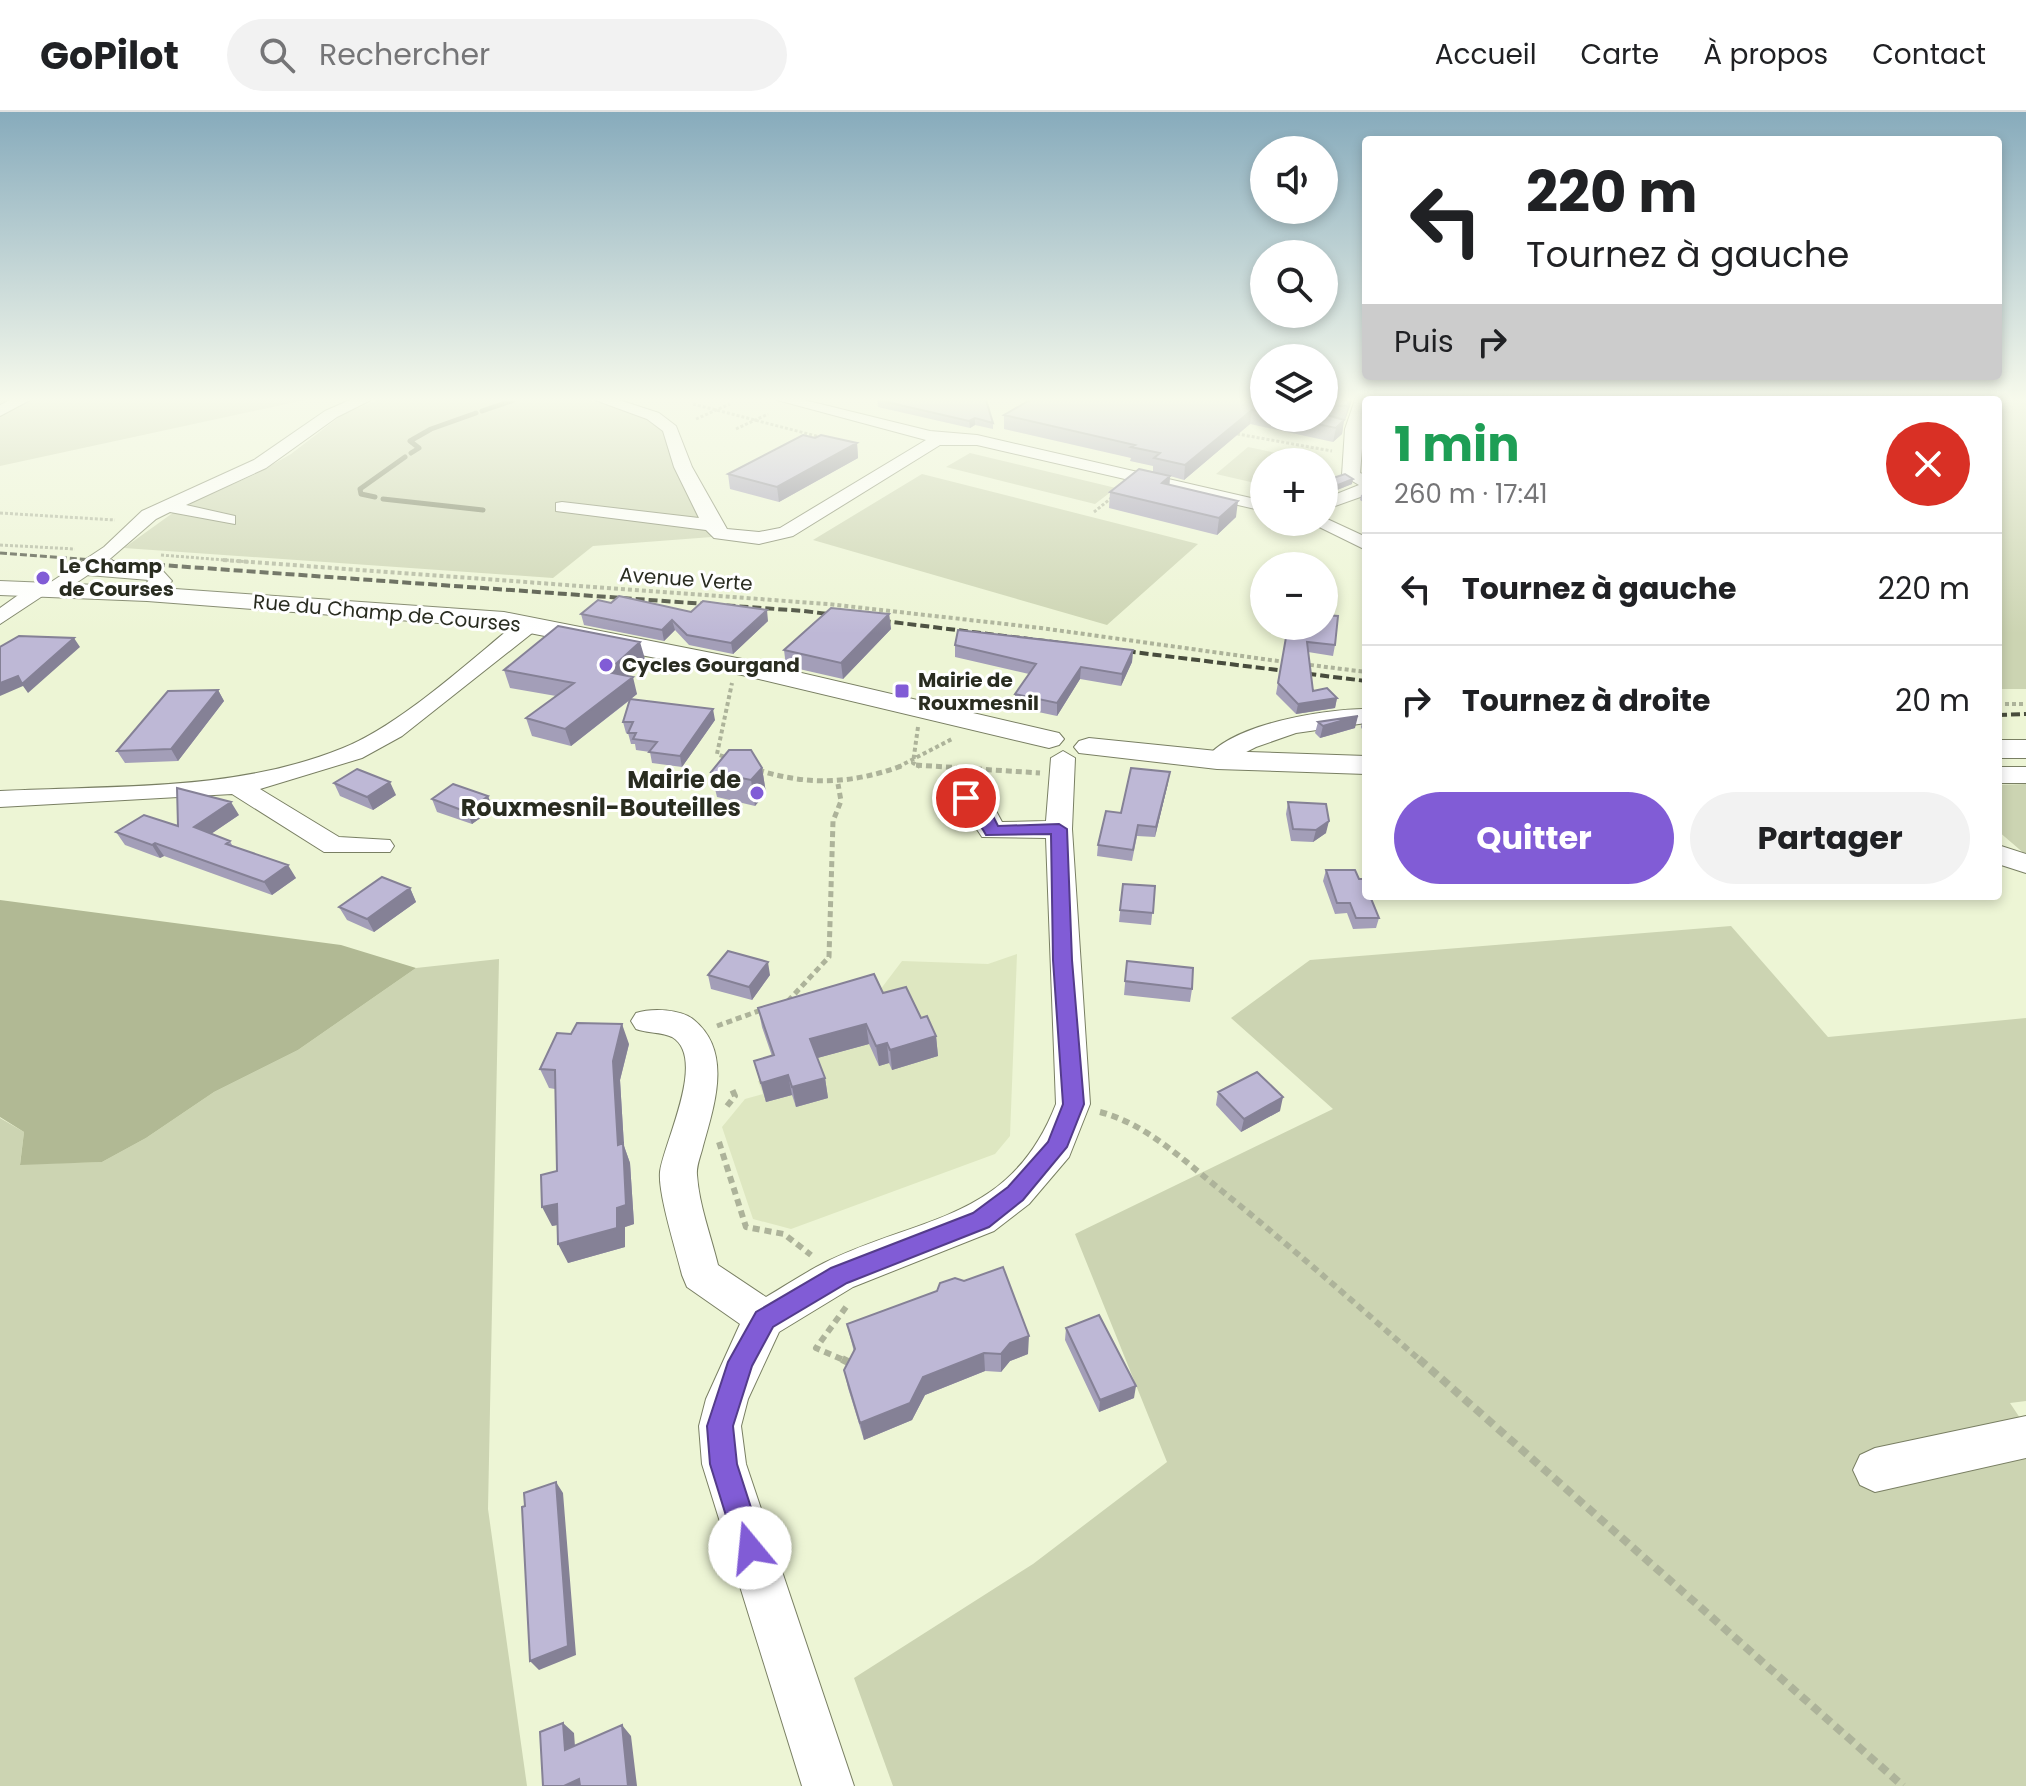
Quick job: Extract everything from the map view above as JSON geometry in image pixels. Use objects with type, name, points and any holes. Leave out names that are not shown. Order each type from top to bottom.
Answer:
[{"type":"main road","name":"Rue du Champ de Courses","points":[[0,588],[147,594],[474,618],[528,625],[742,667],[970,720],[1065,754],[1362,765]]},
{"type":"main road","points":[[2002,749],[2026,749]]},
{"type":"street","points":[[0,618],[85,569],[111,551],[141,522],[166,506],[228,478]]},
{"type":"street","points":[[689,478],[712,525],[721,534],[759,538],[786,532],[875,478]]},
{"type":"street","points":[[1144,478],[1250,503]]},
{"type":"street","points":[[1338,500],[1362,491]]},
{"type":"street","points":[[166,506],[228,520]]},
{"type":"street","points":[[562,507],[712,525]]},
{"type":"street","points":[[1338,531],[1362,542]]},
{"type":"street","points":[[85,569],[155,574],[162,581],[147,594]]},
{"type":"street","points":[[0,799],[237,786],[284,776],[353,753],[393,731],[528,625]]},
{"type":"street","points":[[1217,760],[1230,749],[1299,726],[1351,715],[1362,716]]},
{"type":"street","points":[[828,1786],[724,1464],[720,1426],[741,1362],[765,1319],[839,1275],[981,1220],[1016,1193],[1057,1147],[1073,1104],[1063,960],[1059,829],[1065,754]]},
{"type":"street","points":[[2002,775],[2026,775]]},
{"type":"street","points":[[237,786],[334,846],[380,846]]},
{"type":"street","points":[[969,794],[966,798],[974,809],[986,815],[992,831],[1059,829]]},
{"type":"street","points":[[2002,855],[2026,864]]},
{"type":"street","points":[[647,1021],[679,1025],[694,1038],[702,1072],[701,1093],[678,1173],[701,1275],[765,1319]]},
{"type":"street","points":[[1875,1470],[2026,1437]]},
{"type":"path","points":[[1094,512],[1138,478]]},
{"type":"path","points":[[0,513],[141,522]]},
{"type":"path","name":"Avenue Verte","points":[[0,545],[828,604],[1041,628],[1362,671]]},
{"type":"path","points":[[742,667],[734,673],[717,754],[785,780],[838,784],[913,763],[968,730],[970,720]]},
{"type":"path","points":[[2002,704],[2026,704]]},
{"type":"path","points":[[913,763],[923,711]]},
{"type":"path","points":[[913,763],[948,771],[1065,754]]},
{"type":"path","points":[[694,1038],[728,1021],[787,1002],[829,957],[833,821],[841,801],[838,784]]},
{"type":"path","points":[[721,1115],[735,1096],[730,1083]]},
{"type":"path","points":[[1073,1104],[1119,1117],[1157,1139],[1296,1251],[1903,1786]]},
{"type":"path","points":[[718,1139],[746,1227],[784,1234],[839,1275],[850,1302],[816,1348],[859,1367]]},
{"type":"shaded area","points":[[247,478],[682,478],[712,537],[593,546],[553,578],[124,548],[181,507]]},
{"type":"shaded area","points":[[915,478],[938,478],[1198,544],[1107,625],[813,540]]},
{"type":"shaded area","points":[[991,478],[1075,478],[1116,488],[1095,504]]},
{"type":"shaded area","points":[[2002,478],[2026,478],[2026,689],[2002,689]]},
{"type":"shaded area","points":[[2026,784],[2026,855],[2002,834],[2002,785]]},
{"type":"shaded area","points":[[0,900],[341,945],[416,968],[298,1050],[214,1092],[146,1138],[102,1162],[20,1165],[24,1132],[0,1117]]},
{"type":"shaded area","points":[[1731,926],[1828,1037],[2026,1018],[2026,1401],[2010,1403],[2026,1427],[2026,1786],[893,1786],[854,1678],[1033,1564],[1167,1462],[1075,1234],[1333,1109],[1231,1018],[1310,960]]},
{"type":"shaded area","points":[[1017,954],[1010,1136],[995,1154],[791,1229],[753,1219],[722,1127],[745,1099],[763,1094],[758,1081],[778,1075],[762,1027],[877,994],[902,961],[988,964]]},
{"type":"shaded area","points":[[499,959],[488,1509],[527,1786],[0,1786],[0,1118],[24,1132],[20,1164],[102,1162],[146,1138],[214,1092],[298,1050],[416,968]]},
{"type":"building","points":[[744,478],[793,478],[777,487]]},
{"type":"building","points":[[1128,478],[1168,478],[1162,483],[1238,501],[1219,518],[1110,492]]},
{"type":"building","points":[[1338,478],[1353,479],[1338,485]]},
{"type":"building","points":[[619,596],[691,612],[703,601],[767,610],[731,643],[687,635],[672,620],[662,630],[581,614],[598,600],[611,603]]},
{"type":"building","points":[[831,608],[889,614],[841,663],[784,650]]},
{"type":"building","points":[[558,626],[640,642],[607,672],[633,677],[565,729],[526,718],[574,683],[504,670]]},
{"type":"building","points":[[958,630],[1133,650],[1122,674],[1081,667],[1057,703],[1015,694],[1036,664],[955,645]]},
{"type":"building","points":[[19,636],[74,638],[22,684],[18,676],[0,683],[0,647]]},
{"type":"building","points":[[1286,640],[1336,640],[1335,645],[1307,642],[1313,691],[1327,688],[1337,698],[1298,704],[1278,683]]},
{"type":"building","points":[[218,690],[171,749],[117,751],[168,691]]},
{"type":"building","points":[[630,699],[713,709],[680,756],[649,752],[657,742],[633,739],[636,733],[628,733],[633,722],[623,722]]},
{"type":"building","points":[[1358,716],[1323,726],[1318,722]]},
{"type":"building","points":[[729,750],[751,750],[762,768],[751,780],[711,772]]},
{"type":"building","points":[[1131,768],[1170,772],[1156,827],[1138,825],[1133,850],[1098,845],[1106,811],[1121,813]]},
{"type":"building","points":[[357,769],[390,782],[367,797],[334,783]]},
{"type":"building","points":[[453,784],[488,796],[467,812],[432,799]]},
{"type":"building","points":[[177,788],[231,802],[194,827],[230,841],[226,844],[288,865],[264,882],[116,832],[144,815],[178,826]]},
{"type":"building","points":[[1288,802],[1326,804],[1329,821],[1316,830],[1293,829]]},
{"type":"building","points":[[1326,870],[1355,870],[1362,879],[1362,900],[1372,900],[1379,918],[1356,918],[1350,903],[1337,903]]},
{"type":"building","points":[[382,877],[410,888],[367,919],[339,907]]},
{"type":"building","points":[[1123,884],[1155,886],[1153,913],[1120,910]]},
{"type":"building","points":[[728,951],[768,962],[749,987],[708,975]]},
{"type":"building","points":[[1127,961],[1193,968],[1192,989],[1125,981]]},
{"type":"building","points":[[874,974],[883,993],[906,987],[921,1018],[927,1016],[936,1036],[890,1050],[887,1043],[876,1046],[866,1024],[810,1039],[825,1078],[792,1087],[788,1075],[761,1083],[754,1061],[774,1055],[758,1008]]},
{"type":"building","points":[[577,1023],[622,1024],[613,1061],[618,1145],[623,1143],[626,1205],[617,1208],[617,1228],[558,1244],[557,1204],[542,1207],[541,1175],[557,1171],[555,1070],[540,1069],[557,1033],[571,1034]]},
{"type":"building","points":[[1257,1072],[1283,1097],[1244,1119],[1218,1092]]},
{"type":"building","points":[[1003,1267],[1029,1336],[1010,1343],[1001,1354],[984,1353],[923,1377],[910,1403],[860,1423],[844,1370],[855,1349],[847,1324],[937,1291],[940,1283],[955,1278],[964,1281]]},
{"type":"building","points":[[1099,1315],[1136,1386],[1100,1400],[1066,1328]]},
{"type":"building","points":[[556,1482],[568,1646],[530,1661],[522,1507],[525,1506],[524,1493]]},
{"type":"building","points":[[563,1723],[565,1750],[622,1725],[628,1786],[580,1786],[579,1779],[564,1786],[543,1786],[540,1732]]},
{"type":"waterway","points":[[375,478],[360,489],[361,494],[375,497]]},
{"type":"waterway","points":[[383,499],[483,510]]},
{"type":"railway","points":[[0,553],[119,562]]},
{"type":"railway","points":[[91,560],[804,611],[1362,681]]},
{"type":"railway","points":[[2002,715],[2026,714]]},
{"type":"place","name":"Le Champ de Courses","points":[[43,578]]},
{"type":"place","name":"Cycles Gourgand","points":[[606,665]]},
{"type":"place","name":"Mairie de Rouxmesnil","points":[[902,691]]},
{"type":"place","name":"Mairie de Rouxmesnil-Bouteilles","points":[[757,793]]},
{"type":"route","points":[[750,1548],[724,1464],[720,1426],[741,1362],[765,1319],[839,1275],[981,1220],[1016,1193],[1057,1147],[1073,1104],[1063,960],[1059,829],[992,831],[986,815],[974,809],[966,798]]}]
